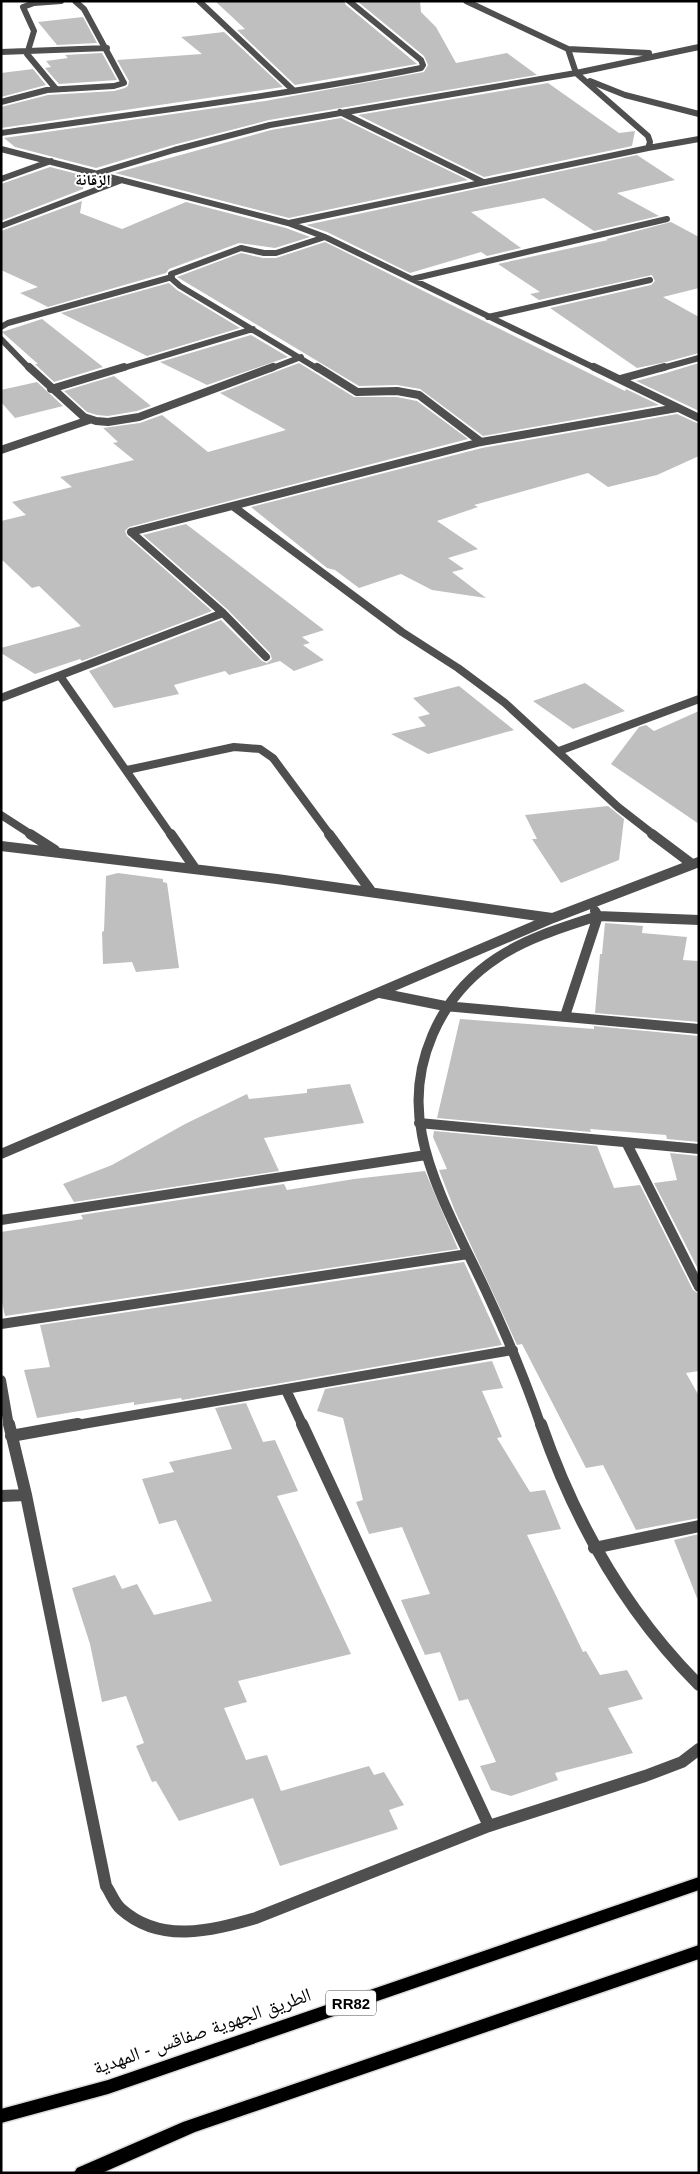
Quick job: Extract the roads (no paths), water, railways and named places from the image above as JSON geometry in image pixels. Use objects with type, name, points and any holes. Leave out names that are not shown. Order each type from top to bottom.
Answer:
[{"type":"main road","name":"الطريق الجهوية صفاقس - المهدية","points":[[1,2116],[108,2087],[699,1883]]},
{"type":"main road","points":[[83,2173],[189,2126],[699,1952]]},
{"type":"street","points":[[56,89],[30,60],[27,54],[34,31],[24,7],[34,3],[61,1]]},
{"type":"street","points":[[1,102],[56,89],[114,86],[124,83],[107,48],[84,9],[75,1]]},
{"type":"street","points":[[200,1],[293,90]]},
{"type":"street","points":[[1,133],[415,71],[423,65],[421,60],[349,1]]},
{"type":"street","points":[[466,1],[568,49],[663,53]]},
{"type":"street","points":[[97,173],[223,136],[340,112],[576,73],[663,53],[699,47]]},
{"type":"street","points":[[1,52],[28,49],[64,51],[107,48]]},
{"type":"street","points":[[568,49],[576,73],[648,136],[650,142],[648,148]]},
{"type":"street","points":[[583,79],[625,95],[699,114]]},
{"type":"street","points":[[340,112],[483,182]]},
{"type":"street","points":[[288,223],[699,139]]},
{"type":"street","points":[[1,149],[288,223],[325,237],[699,418]]},
{"type":"street","points":[[1,180],[50,161]]},
{"type":"street","points":[[1,226],[122,180]]},
{"type":"street","points":[[412,279],[667,219]]},
{"type":"street","points":[[1,327],[8,323],[172,276],[171,274],[178,270],[241,248],[264,253],[276,253],[325,237]]},
{"type":"street","points":[[172,276],[180,286],[357,392],[396,391],[420,395],[481,442]]},
{"type":"street","points":[[488,317],[650,280]]},
{"type":"street","points":[[51,389],[254,329]]},
{"type":"street","points":[[1,340],[80,415],[89,420],[106,423],[121,422],[139,417],[301,357]]},
{"type":"street","points":[[620,379],[699,358]]},
{"type":"street","points":[[266,657],[223,613],[131,532],[481,442],[677,408]]},
{"type":"street","points":[[1,450],[89,420]]},
{"type":"street","points":[[234,507],[402,632],[458,668],[505,703],[618,807],[696,863]]},
{"type":"street","points":[[1,698],[223,613]]},
{"type":"street","points":[[60,676],[194,867]]},
{"type":"street","points":[[558,751],[699,699]]},
{"type":"street","points":[[127,770],[234,747],[250,746],[264,750],[272,758],[371,892]]},
{"type":"street","points":[[1,815],[58,852]]},
{"type":"street","points":[[1,846],[194,867],[371,892],[429,898],[553,918]]},
{"type":"street","points":[[1,1154],[553,918],[696,863]]},
{"type":"street","points":[[590,904],[598,916]]},
{"type":"street","points":[[565,1016],[598,916]]},
{"type":"street","points":[[699,920],[598,916],[552,930],[508,950],[471,976],[445,1006],[431,1038],[423,1071],[420,1123],[426,1154],[468,1254],[513,1350],[554,1461],[594,1548],[617,1585],[652,1634],[699,1685]]},
{"type":"street","points":[[380,993],[445,1006],[699,1029]]},
{"type":"street","points":[[420,1123],[627,1144],[699,1149]]},
{"type":"street","points":[[627,1144],[699,1287]]},
{"type":"street","points":[[1,1220],[426,1154]]},
{"type":"street","points":[[1,1324],[468,1254]]},
{"type":"street","points":[[11,1436],[513,1350]]},
{"type":"street","points":[[1,1380],[11,1436],[26,1495],[106,1886],[120,1908],[145,1925],[180,1934],[221,1929],[256,1918],[489,1826],[645,1776],[682,1762],[699,1749]]},
{"type":"street","points":[[286,1390],[489,1826]]},
{"type":"street","points":[[1,1496],[26,1495]]},
{"type":"street","points":[[594,1548],[699,1526]]},
{"type":"district","name":"الزقانة","points":[[93,179]]}]
